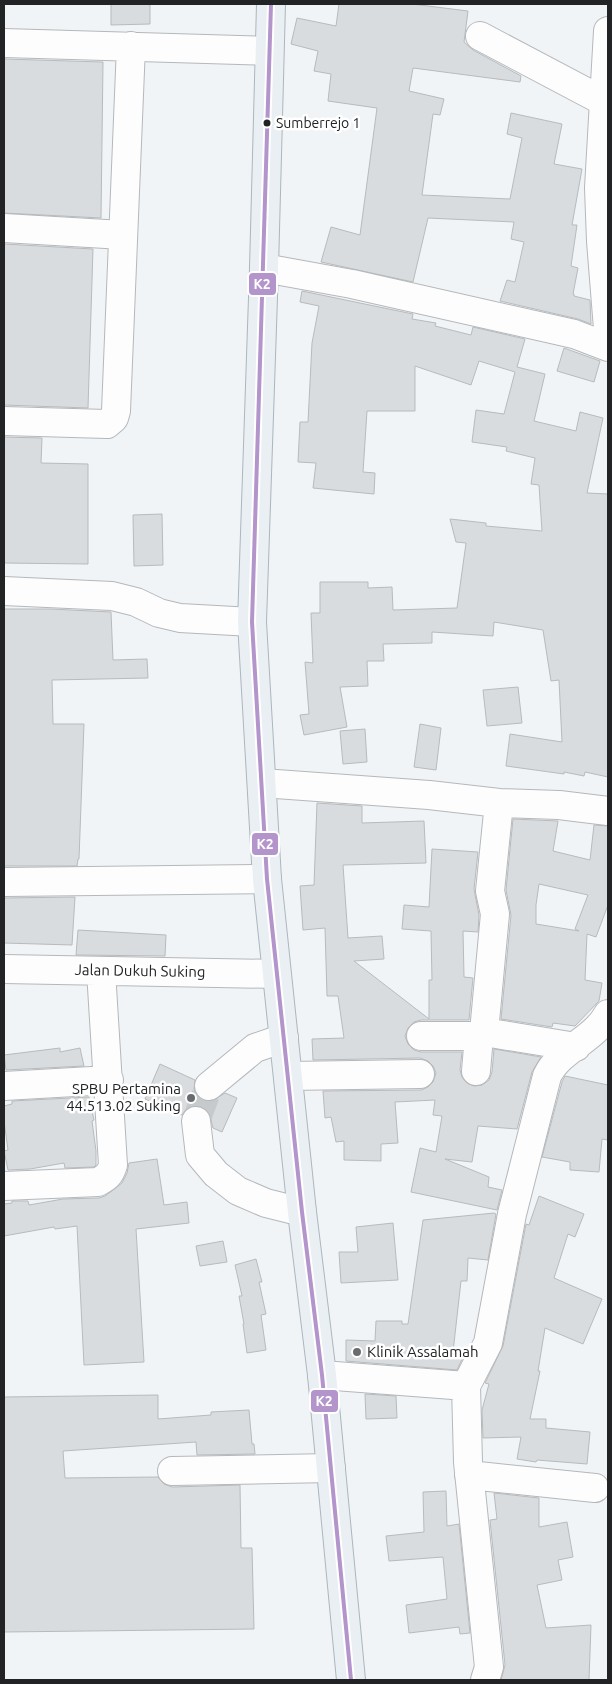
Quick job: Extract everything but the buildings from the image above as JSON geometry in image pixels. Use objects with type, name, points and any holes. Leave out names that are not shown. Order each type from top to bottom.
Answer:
[{"type":"main road","points":[[271,4],[252,622],[266,879],[302,1212],[322,1375],[350,1680]]},
{"type":"street","points":[[608,31],[599,188],[608,329]]},
{"type":"street","points":[[480,36],[603,101]]},
{"type":"street","points":[[4,43],[270,51]]},
{"type":"street","points":[[4,421],[107,424],[114,418],[116,411],[131,46]]},
{"type":"street","points":[[4,228],[123,235]]},
{"type":"street","points":[[264,268],[352,284],[574,334],[608,346]]},
{"type":"street","points":[[4,591],[112,596],[136,602],[159,613],[180,618],[252,622]]},
{"type":"street","points":[[262,783],[429,795],[499,803],[559,805],[608,810]]},
{"type":"street","points":[[476,1071],[482,1034],[495,914],[490,891],[499,803]]},
{"type":"street","points":[[4,882],[266,879]]},
{"type":"street","name":"Jalan Dukuh Suking","points":[[4,969],[276,974]]},
{"type":"street","points":[[4,1186],[98,1182],[111,1173],[108,1080],[101,971]]},
{"type":"street","points":[[485,1680],[489,1667],[469,1475],[466,1386],[488,1343],[512,1214],[547,1076],[552,1066],[595,1031],[604,1022],[608,1014]]},
{"type":"street","points":[[421,1036],[482,1034],[576,1047]]},
{"type":"street","points":[[209,1086],[256,1048],[284,1038]]},
{"type":"street","points":[[288,1076],[420,1074]]},
{"type":"street","points":[[4,1086],[108,1080]]},
{"type":"street","points":[[196,1121],[200,1156],[216,1174],[238,1191],[266,1202],[302,1212]]},
{"type":"street","points":[[322,1375],[466,1386]]},
{"type":"street","points":[[172,1472],[331,1468]]},
{"type":"street","points":[[469,1475],[595,1488]]},
{"type":"tunnel","points":[[196,1121],[209,1086]]},
{"type":"transit line","name":"K2","points":[[271,4],[252,622],[267,879],[302,1212],[322,1375],[351,1680]]},
{"type":"place","name":"Sumberrejo 1","points":[[267,123]]},
{"type":"place","name":"SPBU Pertamina 44.513.02 Suking","points":[[191,1098]]},
{"type":"place","name":"Klinik Assalamah","points":[[357,1352]]}]
